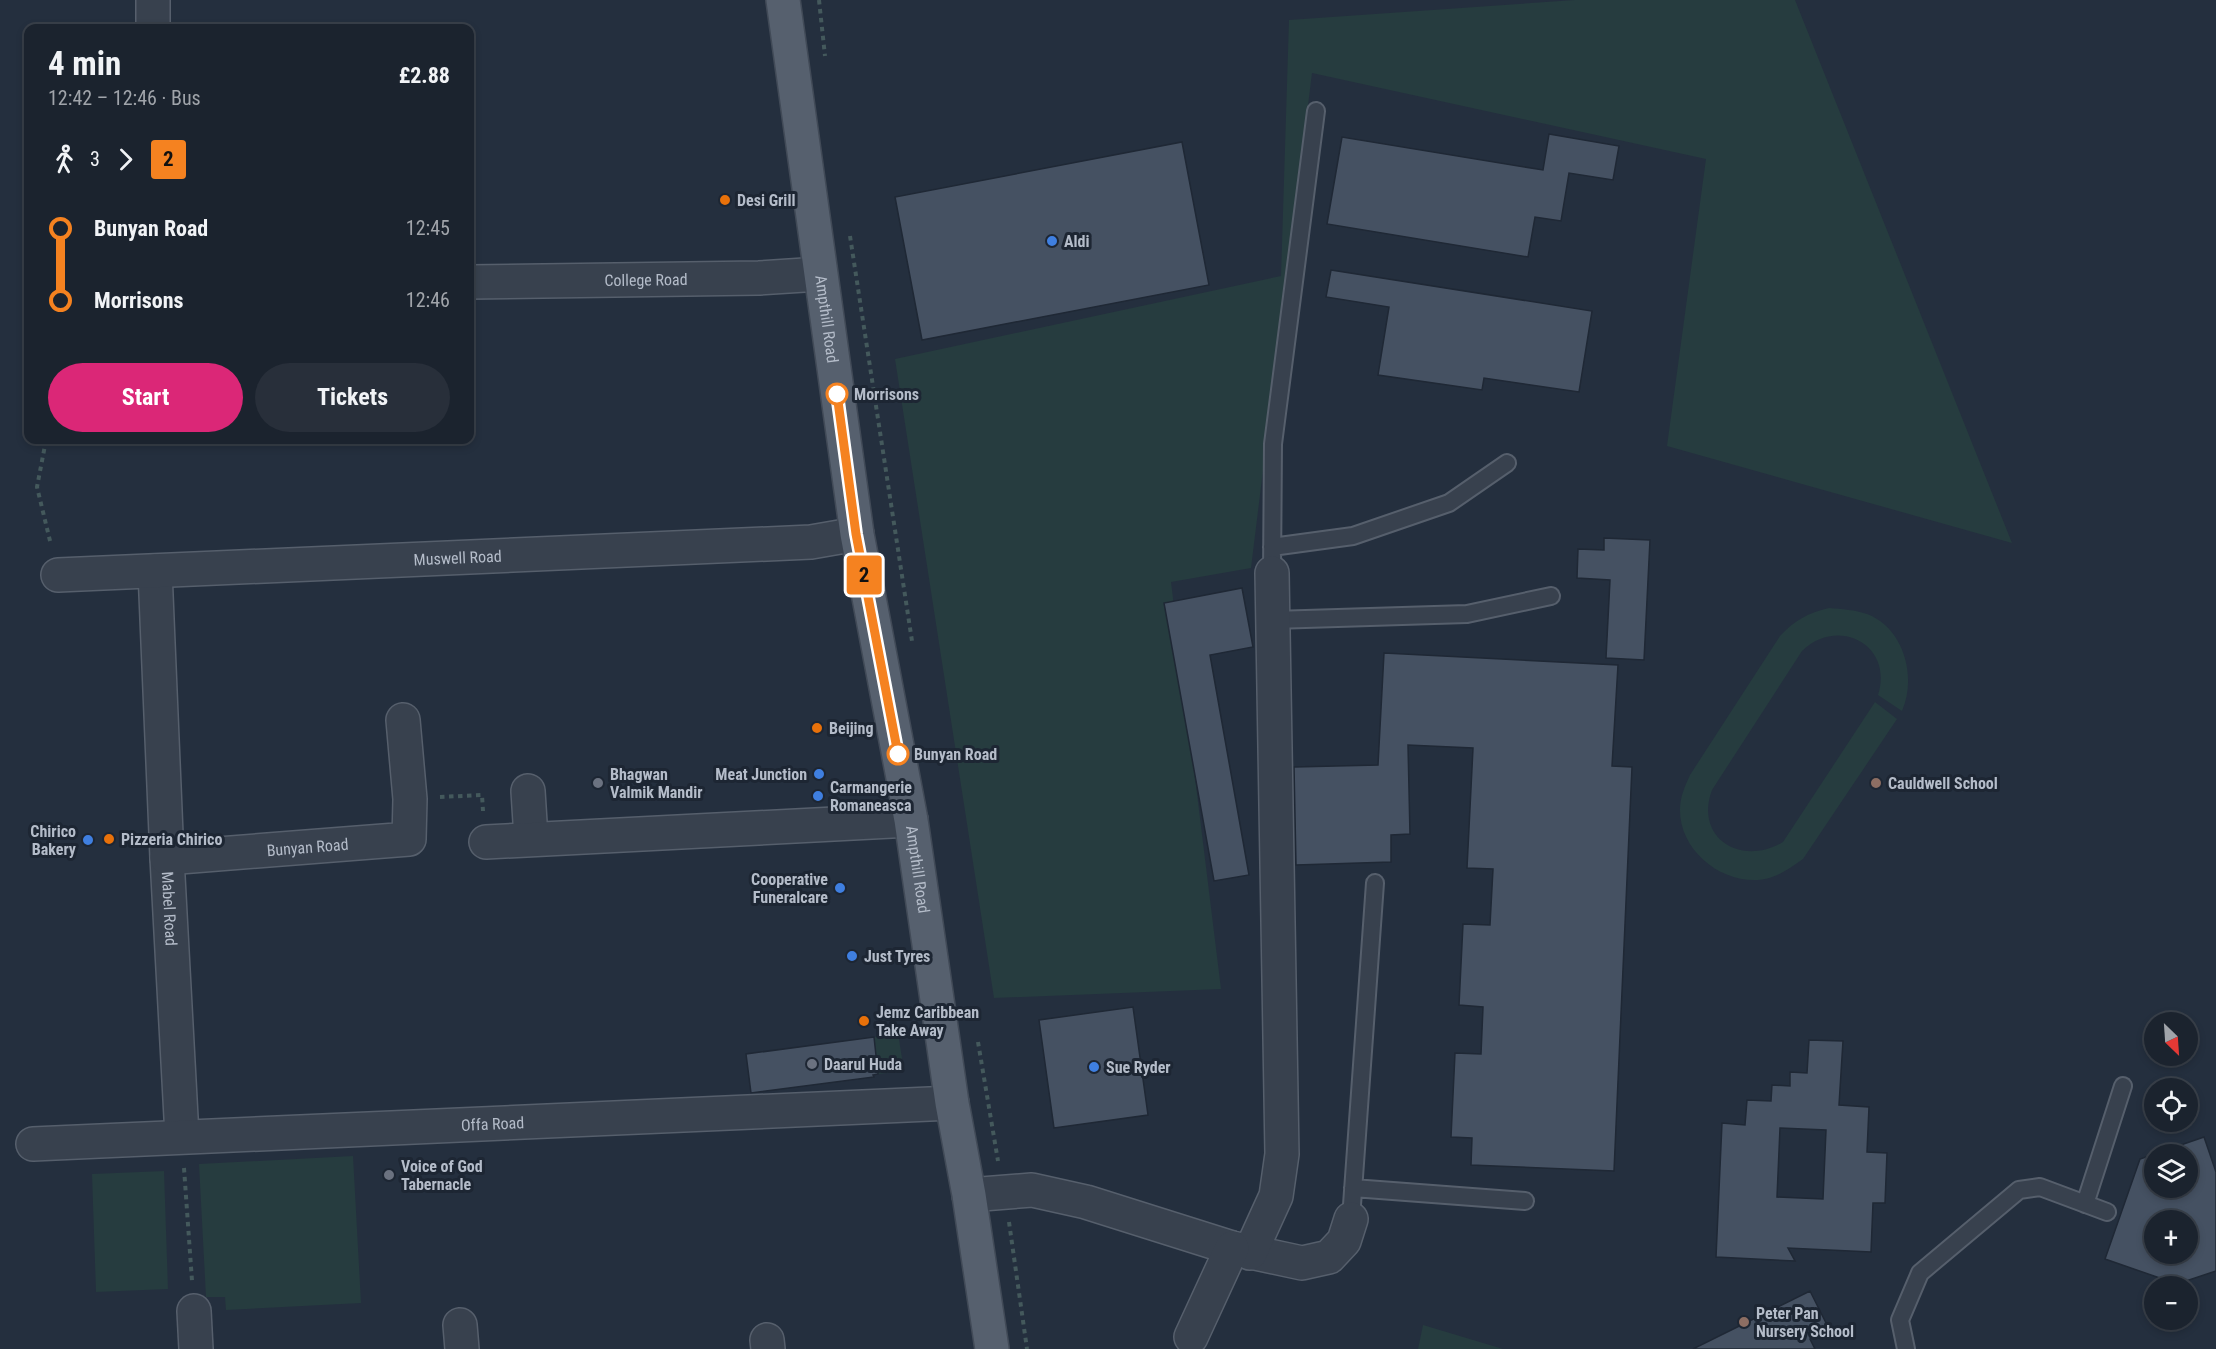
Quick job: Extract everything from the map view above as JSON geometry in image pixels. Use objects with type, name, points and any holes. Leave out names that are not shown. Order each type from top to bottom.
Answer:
[{"type":"main road","name":"Ampthill Road","points":[[783,0],[856,534],[911,820],[952,1103],[969,1195],[992,1349]]},
{"type":"street","points":[[153,0],[153,24]]},
{"type":"street","name":"College Road","points":[[474,282],[759,278],[820,274]]},
{"type":"street","name":"Muswell Road","points":[[58,575],[811,542],[856,534]]},
{"type":"street","points":[[1191,1337],[1276,1196],[1282,1154],[1272,560]]},
{"type":"street","name":"Mabel Road","points":[[155,571],[182,1136]]},
{"type":"street","name":"Bunyan Road","points":[[167,858],[409,839],[410,799],[403,720]]},
{"type":"street","points":[[528,791],[531,838]]},
{"type":"street","points":[[486,842],[911,820]]},
{"type":"street","name":"Offa Road","points":[[33,1144],[952,1103]]},
{"type":"street","points":[[969,1195],[1032,1190],[1086,1202],[1241,1251],[1302,1263],[1329,1257],[1344,1241],[1352,1203]]},
{"type":"street","points":[[194,1311],[196,1349]]},
{"type":"lane","points":[[1316,111],[1273,444],[1272,560],[1353,536],[1449,503],[1507,463]]},
{"type":"lane","points":[[1273,620],[1467,614],[1551,596]]},
{"type":"lane","points":[[1375,883],[1352,1203],[1525,1201]]},
{"type":"lane","points":[[2085,1204],[2123,1086]]},
{"type":"lane","points":[[1906,1349],[1900,1320],[1920,1273],[2019,1190],[2040,1187],[2107,1212]]},
{"type":"path","points":[[819,0],[826,65]]},
{"type":"path","points":[[849,228],[913,647]]},
{"type":"path","points":[[45,444],[37,487],[58,575]]},
{"type":"path","points":[[410,799],[482,795],[486,842]]},
{"type":"path","points":[[977,1038],[1028,1349]]},
{"type":"path","points":[[182,1136],[194,1311]]},
{"type":"green space","points":[[1575,0],[1795,0],[2012,543],[1667,446],[1706,159],[1312,73],[1251,568],[1171,582],[1221,989],[994,998],[895,359],[1281,276],[1289,20]]},
{"type":"green space","points":[[1829,608],[1867,614],[1890,630],[1904,655],[1907,669],[1908,683],[1902,711],[1878,695],[1881,677],[1878,662],[1860,641],[1846,636],[1831,636],[1816,641],[1802,651],[1712,790],[1708,807],[1710,822],[1715,834],[1725,843],[1737,849],[1752,851],[1767,849],[1783,842],[1875,702],[1897,719],[1803,859],[1770,878],[1758,880],[1729,876],[1704,861],[1687,838],[1680,810],[1685,787],[1690,775],[1780,636],[1802,618]]},
{"type":"green space","points":[[898,1033],[904,1071],[878,1074],[874,1037]]},
{"type":"green space","points":[[353,1156],[361,1303],[226,1310],[225,1297],[206,1297],[199,1164]]},
{"type":"green space","points":[[164,1171],[168,1289],[96,1292],[92,1174]]},
{"type":"green space","points":[[1423,1325],[1503,1349],[1418,1349]]},
{"type":"building","points":[[1549,134],[1619,146],[1613,180],[1569,173],[1561,221],[1535,217],[1528,257],[1327,224],[1342,137],[1543,170]]},
{"type":"building","name":"Aldi","points":[[1182,142],[1209,285],[922,340],[895,197]]},
{"type":"building","points":[[1331,270],[1592,311],[1579,392],[1484,378],[1482,390],[1378,375],[1389,307],[1326,297]]},
{"type":"building","points":[[1604,538],[1650,540],[1644,660],[1606,658],[1610,580],[1577,578],[1578,549],[1604,550]]},
{"type":"building","points":[[1242,588],[1253,647],[1210,655],[1249,875],[1214,881],[1164,603]]},
{"type":"building","points":[[1384,653],[1618,665],[1612,766],[1632,767],[1614,1171],[1471,1165],[1472,1138],[1451,1137],[1455,1053],[1481,1054],[1483,1007],[1459,1005],[1463,924],[1490,925],[1493,869],[1467,868],[1473,748],[1408,745],[1410,834],[1391,835],[1391,862],[1296,865],[1294,767],[1378,765]]},
{"type":"building","name":"Sue Ryder","points":[[1133,1007],[1148,1115],[1054,1128],[1039,1020]]},
{"type":"building","name":"Daarul Huda","points":[[874,1037],[878,1074],[873,1075],[874,1077],[751,1093],[746,1054]]},
{"type":"building","points":[[1809,1040],[1843,1041],[1839,1105],[1869,1107],[1867,1152],[1887,1153],[1885,1203],[1873,1203],[1871,1252],[1788,1248],[1795,1261],[1716,1257],[1722,1123],[1745,1125],[1747,1100],[1771,1101],[1772,1085],[1790,1086],[1790,1072],[1807,1073]],"holes":[[[1780,1128],[1826,1130],[1823,1199],[1777,1197]]]},
{"type":"building","points":[[2204,1137],[2216,1172],[2216,1271],[2198,1277],[2154,1276],[2105,1259],[2140,1159],[2144,1158],[2144,1198],[2198,1198],[2198,1144],[2184,1144]]},
{"type":"building","points":[[1810,1291],[1829,1329],[1810,1339],[1815,1349],[1693,1349]]},
{"type":"bus line","name":"2","points":[[837,394],[856,534],[898,754]]},
{"type":"place","name":"Desi Grill","points":[[725,200]]},
{"type":"place","name":"Aldi","points":[[1052,241]]},
{"type":"place","name":"Morrisons","points":[[837,394]]},
{"type":"place","name":"Beijing","points":[[817,728]]},
{"type":"place","name":"Bunyan Road","points":[[898,754]]},
{"type":"place","name":"Meat Junction","points":[[819,774]]},
{"type":"place","name":"Bhagwan Valmik Mandir","points":[[598,783]]},
{"type":"place","name":"Cauldwell School","points":[[1876,783]]},
{"type":"place","name":"Carmangerie Romaneasca","points":[[818,796]]},
{"type":"place","name":"Pizzeria Chirico","points":[[109,839]]},
{"type":"place","name":"Chirico Bakery","points":[[88,840]]},
{"type":"place","name":"Cooperative Funeralcare","points":[[840,888]]},
{"type":"place","name":"Just Tyres","points":[[852,956]]},
{"type":"place","name":"Jemz Caribbean Take Away","points":[[864,1021]]},
{"type":"place","name":"Daarul Huda","points":[[812,1064]]},
{"type":"place","name":"Sue Ryder","points":[[1094,1067]]},
{"type":"place","name":"Voice of God Tabernacle","points":[[389,1175]]},
{"type":"place","name":"Peter Pan Nursery School","points":[[1744,1322]]}]
